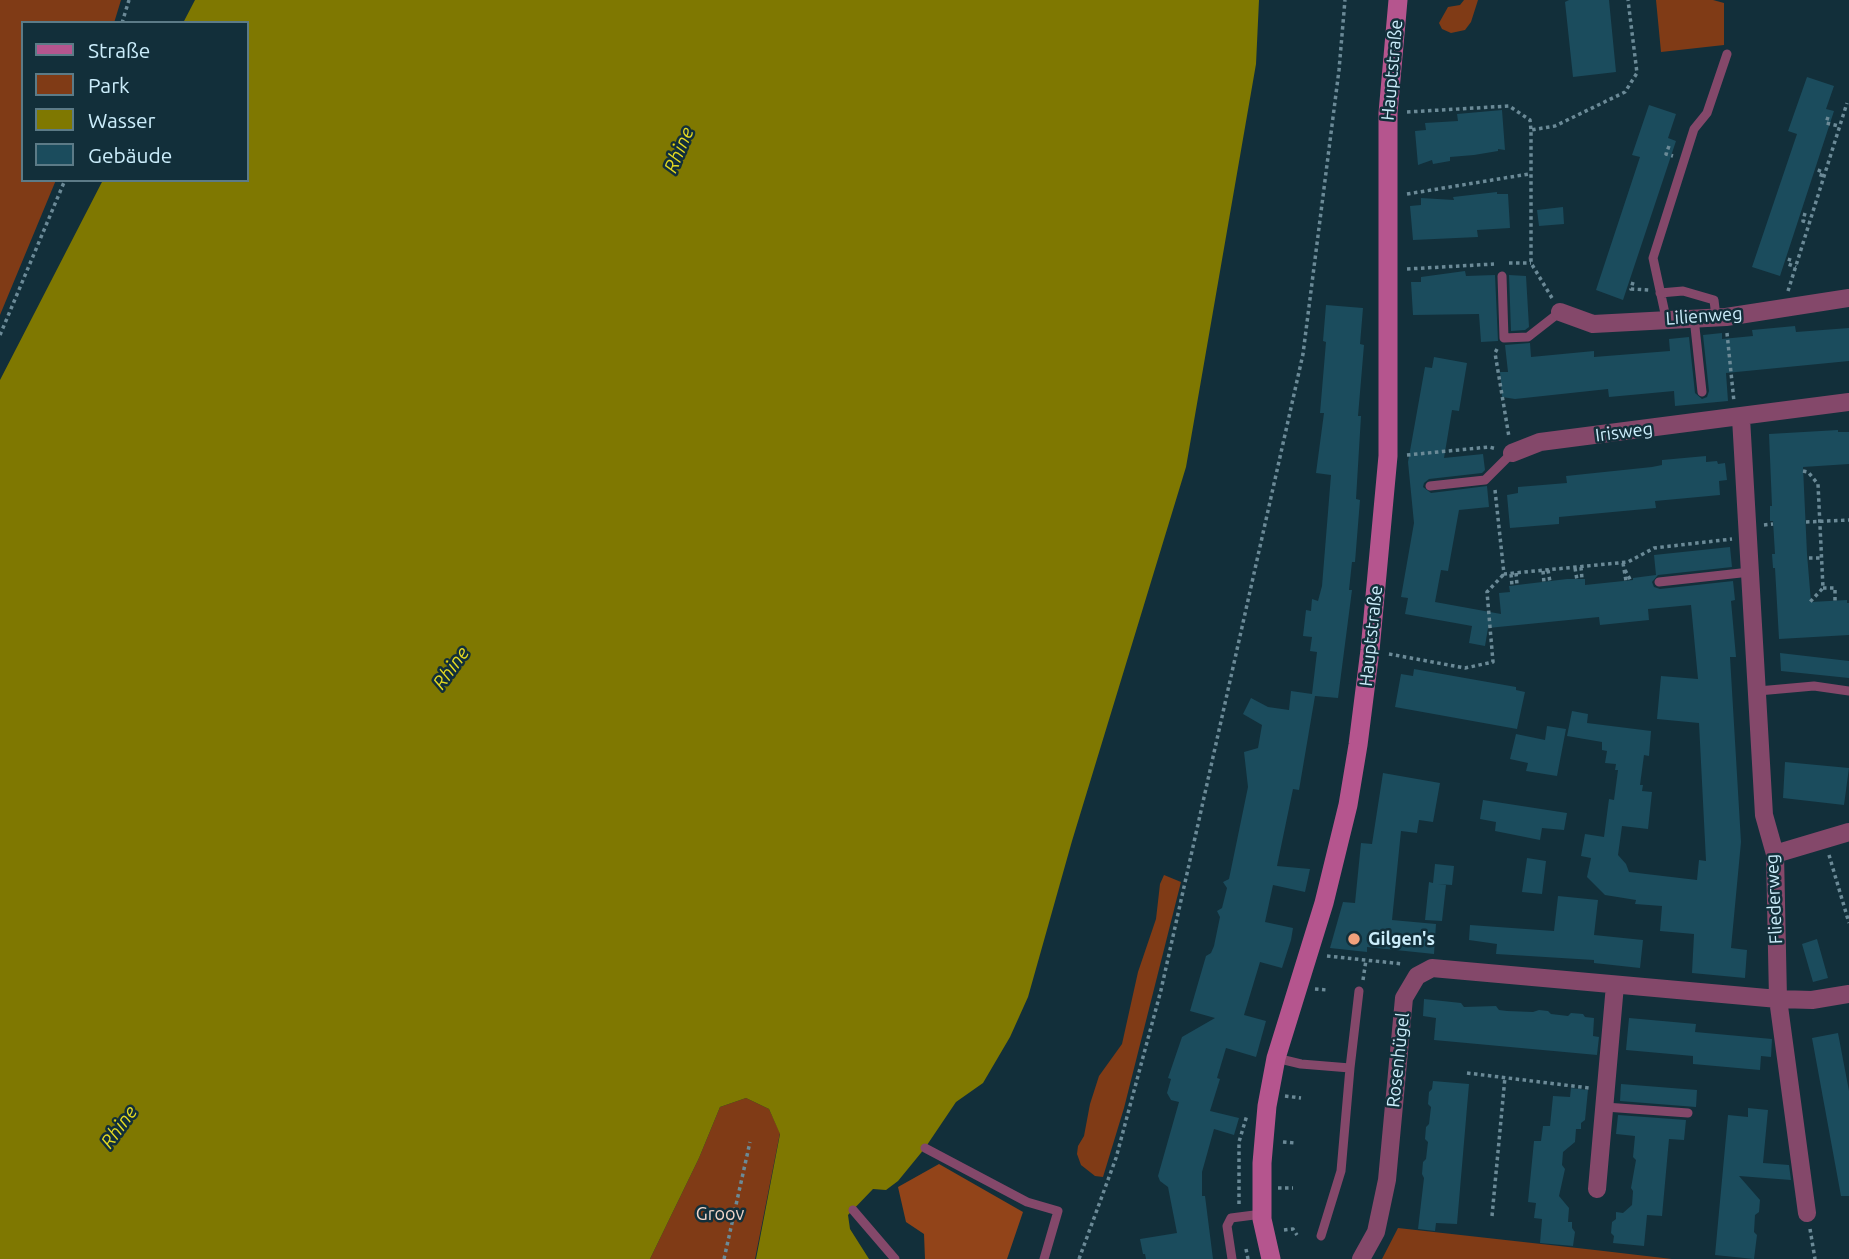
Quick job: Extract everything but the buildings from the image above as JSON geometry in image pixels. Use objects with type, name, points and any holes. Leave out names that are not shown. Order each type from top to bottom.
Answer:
[{"type":"main road","name":"Hauptstraße","points":[[1271,1259],[1262,1214],[1264,1133],[1276,1058],[1324,903],[1348,805],[1370,650],[1388,456],[1386,197],[1388,113],[1398,0]]},
{"type":"street","name":"Lilienweg","points":[[1560,312],[1593,324],[1721,317],[1849,298]]},
{"type":"street","name":"Irisweg","points":[[1512,453],[1540,442],[1849,402]]},
{"type":"street","name":"Fliederweg","points":[[1738,418],[1748,537],[1764,815],[1775,854],[1778,999],[1807,1213]]},
{"type":"street","points":[[1775,854],[1849,832]]},
{"type":"street","points":[[1432,968],[1778,999],[1812,1000],[1849,994]]},
{"type":"street","name":"Rosenhügel","points":[[1361,1259],[1376,1232],[1387,1180],[1404,998],[1417,976],[1432,968]]},
{"type":"street","points":[[1597,1189],[1615,985]]},
{"type":"lane","points":[[1666,318],[1653,258],[1655,249],[1694,129],[1707,113],[1727,54]]},
{"type":"lane","points":[[1502,276],[1504,338],[1528,337],[1560,312]]},
{"type":"lane","points":[[1660,290],[1683,291],[1714,300],[1721,317]]},
{"type":"lane","points":[[1694,318],[1702,392]]},
{"type":"lane","points":[[1430,486],[1485,480],[1512,453]]},
{"type":"lane","points":[[1659,582],[1750,572]]},
{"type":"lane","points":[[1758,691],[1814,686],[1849,691]]},
{"type":"lane","points":[[1321,1237],[1341,1171],[1359,991]]},
{"type":"lane","points":[[1276,1058],[1301,1064],[1350,1068]]},
{"type":"lane","points":[[1605,1098],[1688,1113]]},
{"type":"lane","points":[[925,1148],[1027,1202],[1058,1211],[1044,1259]]},
{"type":"lane","points":[[853,1210],[895,1259]]},
{"type":"lane","points":[[1232,1259],[1227,1226],[1231,1218],[1262,1214]]},
{"type":"path","points":[[123,21],[129,0]]},
{"type":"path","points":[[1079,1259],[1116,1158],[1161,990],[1303,354],[1339,70],[1345,0]]},
{"type":"path","points":[[1531,130],[1555,126],[1625,92],[1637,73],[1628,0]]},
{"type":"path","points":[[1782,309],[1847,103]]},
{"type":"path","points":[[1388,113],[1509,106],[1530,120],[1531,263],[1560,312]]},
{"type":"path","points":[[1828,117],[1826,122],[1839,127]]},
{"type":"path","points":[[1820,169],[1818,174],[1824,176]]},
{"type":"path","points":[[1386,197],[1530,174]]},
{"type":"path","points":[[0,335],[64,182]]},
{"type":"path","points":[[1805,213],[1802,220],[1809,223]]},
{"type":"path","points":[[1790,258],[1788,264],[1796,267]]},
{"type":"path","points":[[1387,271],[1531,263]]},
{"type":"path","points":[[1633,282],[1630,289],[1660,290]]},
{"type":"path","points":[[1721,317],[1738,418]]},
{"type":"path","points":[[1401,455],[1489,447],[1512,453],[1495,353],[1504,338]]},
{"type":"path","points":[[1803,471],[1808,472],[1818,484],[1823,588]]},
{"type":"path","points":[[1495,488],[1504,574]]},
{"type":"path","points":[[1806,522],[1849,520]]},
{"type":"path","points":[[1370,650],[1465,668],[1493,662],[1487,593],[1504,574],[1575,567],[1623,566],[1654,548],[1748,537]]},
{"type":"path","points":[[1809,558],[1822,558]]},
{"type":"path","points":[[1623,566],[1628,581]]},
{"type":"path","points":[[1575,567],[1577,580]]},
{"type":"path","points":[[1581,567],[1582,579]]},
{"type":"path","points":[[1546,570],[1547,582]]},
{"type":"path","points":[[1511,573],[1511,586]]},
{"type":"path","points":[[1516,573],[1517,585]]},
{"type":"path","points":[[1810,602],[1823,588],[1835,587],[1836,601]]},
{"type":"path","points":[[1825,839],[1847,906],[1849,923]]},
{"type":"path","points":[[1322,955],[1432,968]]},
{"type":"path","points":[[1312,989],[1327,990]]},
{"type":"path","points":[[1467,1073],[1505,1077],[1509,1080],[1605,1098]]},
{"type":"path","points":[[1492,1216],[1505,1077]]},
{"type":"path","points":[[1284,1096],[1300,1098]]},
{"type":"path","points":[[1248,1259],[1241,1217],[1239,1142],[1240,1130],[1250,1109]]},
{"type":"path","points":[[1277,1141],[1295,1143]]},
{"type":"path","points":[[724,1259],[750,1142]]},
{"type":"path","points":[[1276,1188],[1293,1188]]},
{"type":"path","points":[[1807,1213],[1815,1259]]},
{"type":"path","points":[[1281,1230],[1293,1230],[1297,1235]]},
{"type":"green space","points":[[0,0],[121,0],[115,21],[21,21],[21,182],[55,182],[0,315]]},
{"type":"green space","points":[[1464,0],[1478,0],[1471,22],[1465,30],[1451,33],[1442,29],[1439,23],[1448,7],[1460,5]]},
{"type":"green space","points":[[1656,0],[1713,0],[1724,3],[1724,45],[1661,52]]},
{"type":"green space","points":[[1164,875],[1181,882],[1124,1108],[1103,1177],[1095,1176],[1081,1165],[1077,1154],[1078,1146],[1084,1136],[1099,1076],[1122,1044],[1138,972],[1156,919],[1160,884]]},
{"type":"green space","name":"Groov","points":[[746,1098],[769,1109],[780,1133],[755,1259],[650,1259],[699,1158],[720,1107]]},
{"type":"green space","points":[[1398,1228],[1595,1250],[1672,1259],[1382,1259]]},
{"type":"shaded area","points":[[939,1164],[1023,1212],[1007,1259],[925,1259],[924,1234],[906,1222],[898,1187]]},
{"type":"water","name":"Rhine","points":[[195,0],[1259,0],[1256,64],[1186,467],[1072,841],[1028,997],[1010,1037],[983,1083],[956,1102],[925,1148],[898,1181],[886,1190],[873,1189],[848,1215],[850,1229],[869,1259],[756,1259],[780,1134],[769,1109],[746,1098],[720,1107],[699,1158],[650,1259],[0,1259],[0,380],[102,182],[248,182],[248,21],[184,21]]},
{"type":"place","name":"Gilgen's","points":[[1354,939]]}]
